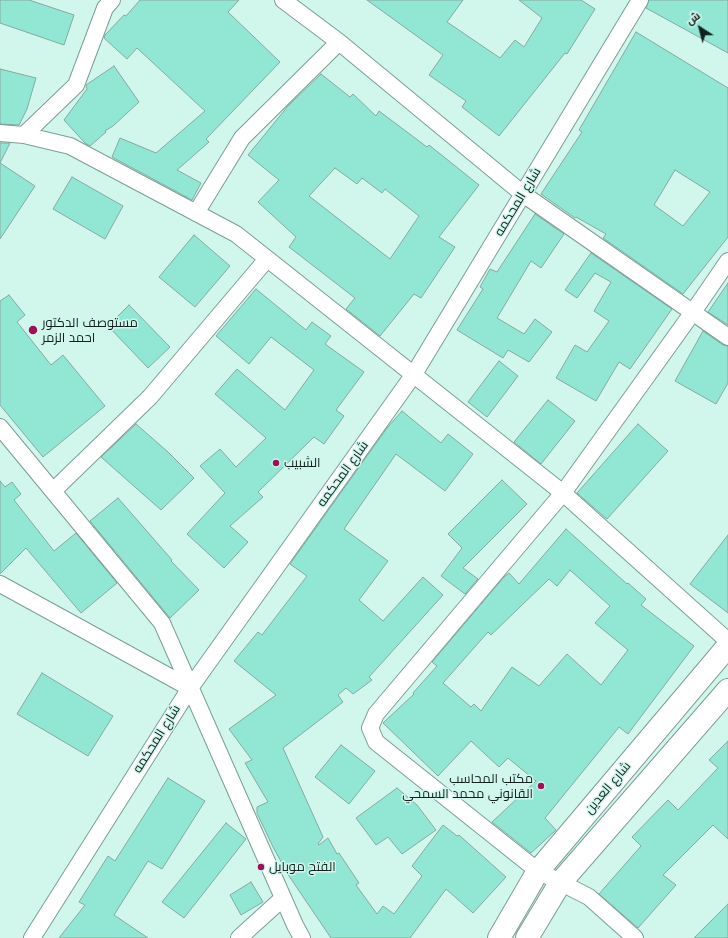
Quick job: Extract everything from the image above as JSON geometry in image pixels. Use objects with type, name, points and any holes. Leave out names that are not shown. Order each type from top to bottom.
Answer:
[{"type":"main road","name":"شارع العدين","points":[[499,938],[538,871],[728,646]]},
{"type":"main road","name":"شارع العدين","points":[[527,938],[560,883],[728,690]]},
{"type":"street","points":[[24,136],[76,85],[105,8],[112,0]]},
{"type":"street","points":[[282,0],[338,42],[523,194],[728,337]]},
{"type":"street","name":"شارع المحكمه","points":[[32,938],[190,688],[414,374],[640,0]]},
{"type":"street","points":[[196,213],[242,138],[338,42]]},
{"type":"street","points":[[0,133],[24,136],[70,146],[236,234],[563,493],[728,641]]},
{"type":"street","points":[[53,491],[150,397],[266,259]]},
{"type":"street","points":[[634,938],[589,897],[538,871],[376,742],[370,728],[376,714],[563,493],[728,261]]},
{"type":"street","points":[[0,427],[162,623],[302,938]]},
{"type":"street","points":[[0,584],[190,688]]},
{"type":"street","points":[[239,938],[283,898]]},
{"type":"building","points":[[0,0],[29,0],[74,15],[64,45],[0,23]]},
{"type":"building","points":[[140,0],[239,0],[228,12],[280,62],[206,139],[209,142],[177,170],[201,183],[192,200],[112,157],[120,138],[156,153],[205,111],[137,48],[127,59],[104,38],[105,35],[124,15],[126,16]]},
{"type":"building","points":[[367,0],[463,0],[447,22],[500,58],[515,40],[524,47],[542,18],[519,0],[581,0],[595,9],[567,54],[565,53],[499,136],[462,107],[466,101],[429,75],[443,55]]},
{"type":"building","points":[[649,0],[728,0],[728,53],[646,8]]},
{"type":"building","points":[[636,32],[728,88],[728,237],[683,294],[603,238],[606,234],[576,217],[575,218],[541,194],[582,132],[579,130]],"holes":[[[675,170],[710,192],[683,226],[654,205]]]},
{"type":"building","points":[[114,66],[139,102],[90,146],[85,143],[64,120],[87,89],[86,85]]},
{"type":"building","points":[[0,69],[36,78],[27,109],[19,125],[0,124]]},
{"type":"building","points":[[321,74],[350,97],[353,94],[376,116],[379,111],[427,147],[429,145],[479,185],[439,237],[455,247],[421,298],[414,294],[380,336],[346,309],[355,298],[289,247],[296,237],[258,202],[279,180],[248,155],[288,106]],"holes":[[[335,168],[357,184],[362,178],[382,193],[385,189],[419,216],[390,259],[309,196]]]},
{"type":"building","points":[[0,143],[10,143],[0,163]]},
{"type":"building","points":[[0,163],[35,186],[0,239]]},
{"type":"building","points":[[72,177],[123,206],[105,239],[53,209]]},
{"type":"building","points":[[535,214],[564,234],[541,268],[531,261],[497,318],[524,334],[535,319],[552,332],[529,362],[508,350],[503,358],[457,330],[483,289],[480,287],[490,269],[497,272]]},
{"type":"building","points":[[194,235],[230,266],[195,307],[159,277]]},
{"type":"building","points":[[591,253],[672,309],[630,369],[619,362],[596,401],[556,378],[575,345],[587,352],[609,321],[594,311],[611,282],[595,273],[577,298],[565,290]]},
{"type":"building","points":[[728,283],[728,325],[708,312]]},
{"type":"building","points":[[256,289],[306,330],[312,322],[331,336],[325,344],[364,372],[336,410],[344,416],[324,444],[314,437],[258,492],[263,497],[230,526],[248,542],[224,568],[187,534],[225,493],[200,466],[220,449],[236,467],[266,438],[215,394],[237,369],[285,410],[314,370],[271,337],[249,364],[216,336]]},
{"type":"building","points":[[9,295],[25,315],[17,322],[51,365],[63,355],[105,406],[43,457],[0,405],[0,301]]},
{"type":"building","points":[[129,305],[170,347],[148,368],[108,326]]},
{"type":"building","points":[[703,331],[723,345],[728,346],[728,383],[716,404],[675,381]]},
{"type":"building","points":[[499,361],[518,376],[487,417],[468,402]]},
{"type":"building","points":[[548,400],[575,421],[541,464],[514,442]]},
{"type":"building","points":[[402,411],[441,443],[448,434],[473,454],[445,491],[396,454],[344,529],[388,561],[359,600],[383,621],[423,577],[443,595],[369,677],[372,680],[353,694],[346,688],[338,695],[343,702],[283,748],[323,837],[318,844],[319,845],[328,838],[337,854],[339,853],[359,883],[356,885],[377,914],[383,906],[394,914],[422,876],[412,866],[443,825],[457,836],[459,835],[506,877],[473,913],[446,889],[410,938],[331,938],[289,876],[257,813],[257,807],[268,802],[245,763],[252,760],[229,729],[276,695],[234,661],[258,632],[262,635],[307,576],[290,564],[387,428]]},
{"type":"building","points":[[136,424],[168,452],[194,478],[161,510],[101,457]]},
{"type":"building","points":[[638,424],[668,451],[607,519],[577,493]]},
{"type":"building","points":[[502,480],[527,504],[463,568],[478,579],[465,594],[441,576],[462,548],[448,534]]},
{"type":"building","points":[[0,481],[5,487],[12,482],[21,494],[14,500],[54,551],[76,533],[117,583],[81,613],[26,548],[0,574]]},
{"type":"building","points":[[118,498],[172,560],[171,561],[199,590],[170,618],[90,521]]},
{"type":"building","points":[[566,529],[627,584],[628,583],[646,599],[641,605],[694,646],[628,734],[619,727],[545,818],[556,830],[531,853],[492,822],[536,781],[508,758],[499,767],[471,741],[438,776],[383,723],[414,694],[413,693],[437,666],[432,662],[504,577],[509,573],[519,584]],"holes":[[[570,570],[610,606],[595,623],[628,650],[601,685],[567,654],[539,686],[512,667],[481,711],[474,704],[471,707],[443,683],[488,632],[491,635],[549,579],[557,586]]]},
{"type":"building","points":[[728,535],[728,613],[690,584]]},
{"type":"building","points":[[42,673],[113,716],[88,756],[17,714]]},
{"type":"building","points":[[728,741],[728,839],[713,825],[663,875],[676,885],[638,928],[599,894],[641,846],[632,837],[668,800],[678,810],[718,768],[709,760]]},
{"type":"building","points":[[341,745],[375,771],[349,804],[315,777]]},
{"type":"building","points":[[168,778],[205,801],[162,869],[148,861],[114,915],[148,938],[59,938],[85,905],[79,902],[108,856],[115,861]]},
{"type":"building","points":[[397,788],[417,805],[436,830],[402,854],[388,837],[376,845],[356,818]]},
{"type":"building","points":[[226,823],[246,839],[184,918],[162,902]]},
{"type":"building","points":[[251,882],[263,902],[241,915],[230,895]]},
{"type":"building","points":[[728,904],[728,938],[694,938]]},
{"type":"place","name":"مستوصف الدكتور احمد الزمر","points":[[33,330]]},
{"type":"place","name":"الشبيب","points":[[276,463]]},
{"type":"place","name":"مكتب المحاسب القانوني محمد السمحي","points":[[541,786]]},
{"type":"place","name":"الفتح موبايل","points":[[261,867]]}]
